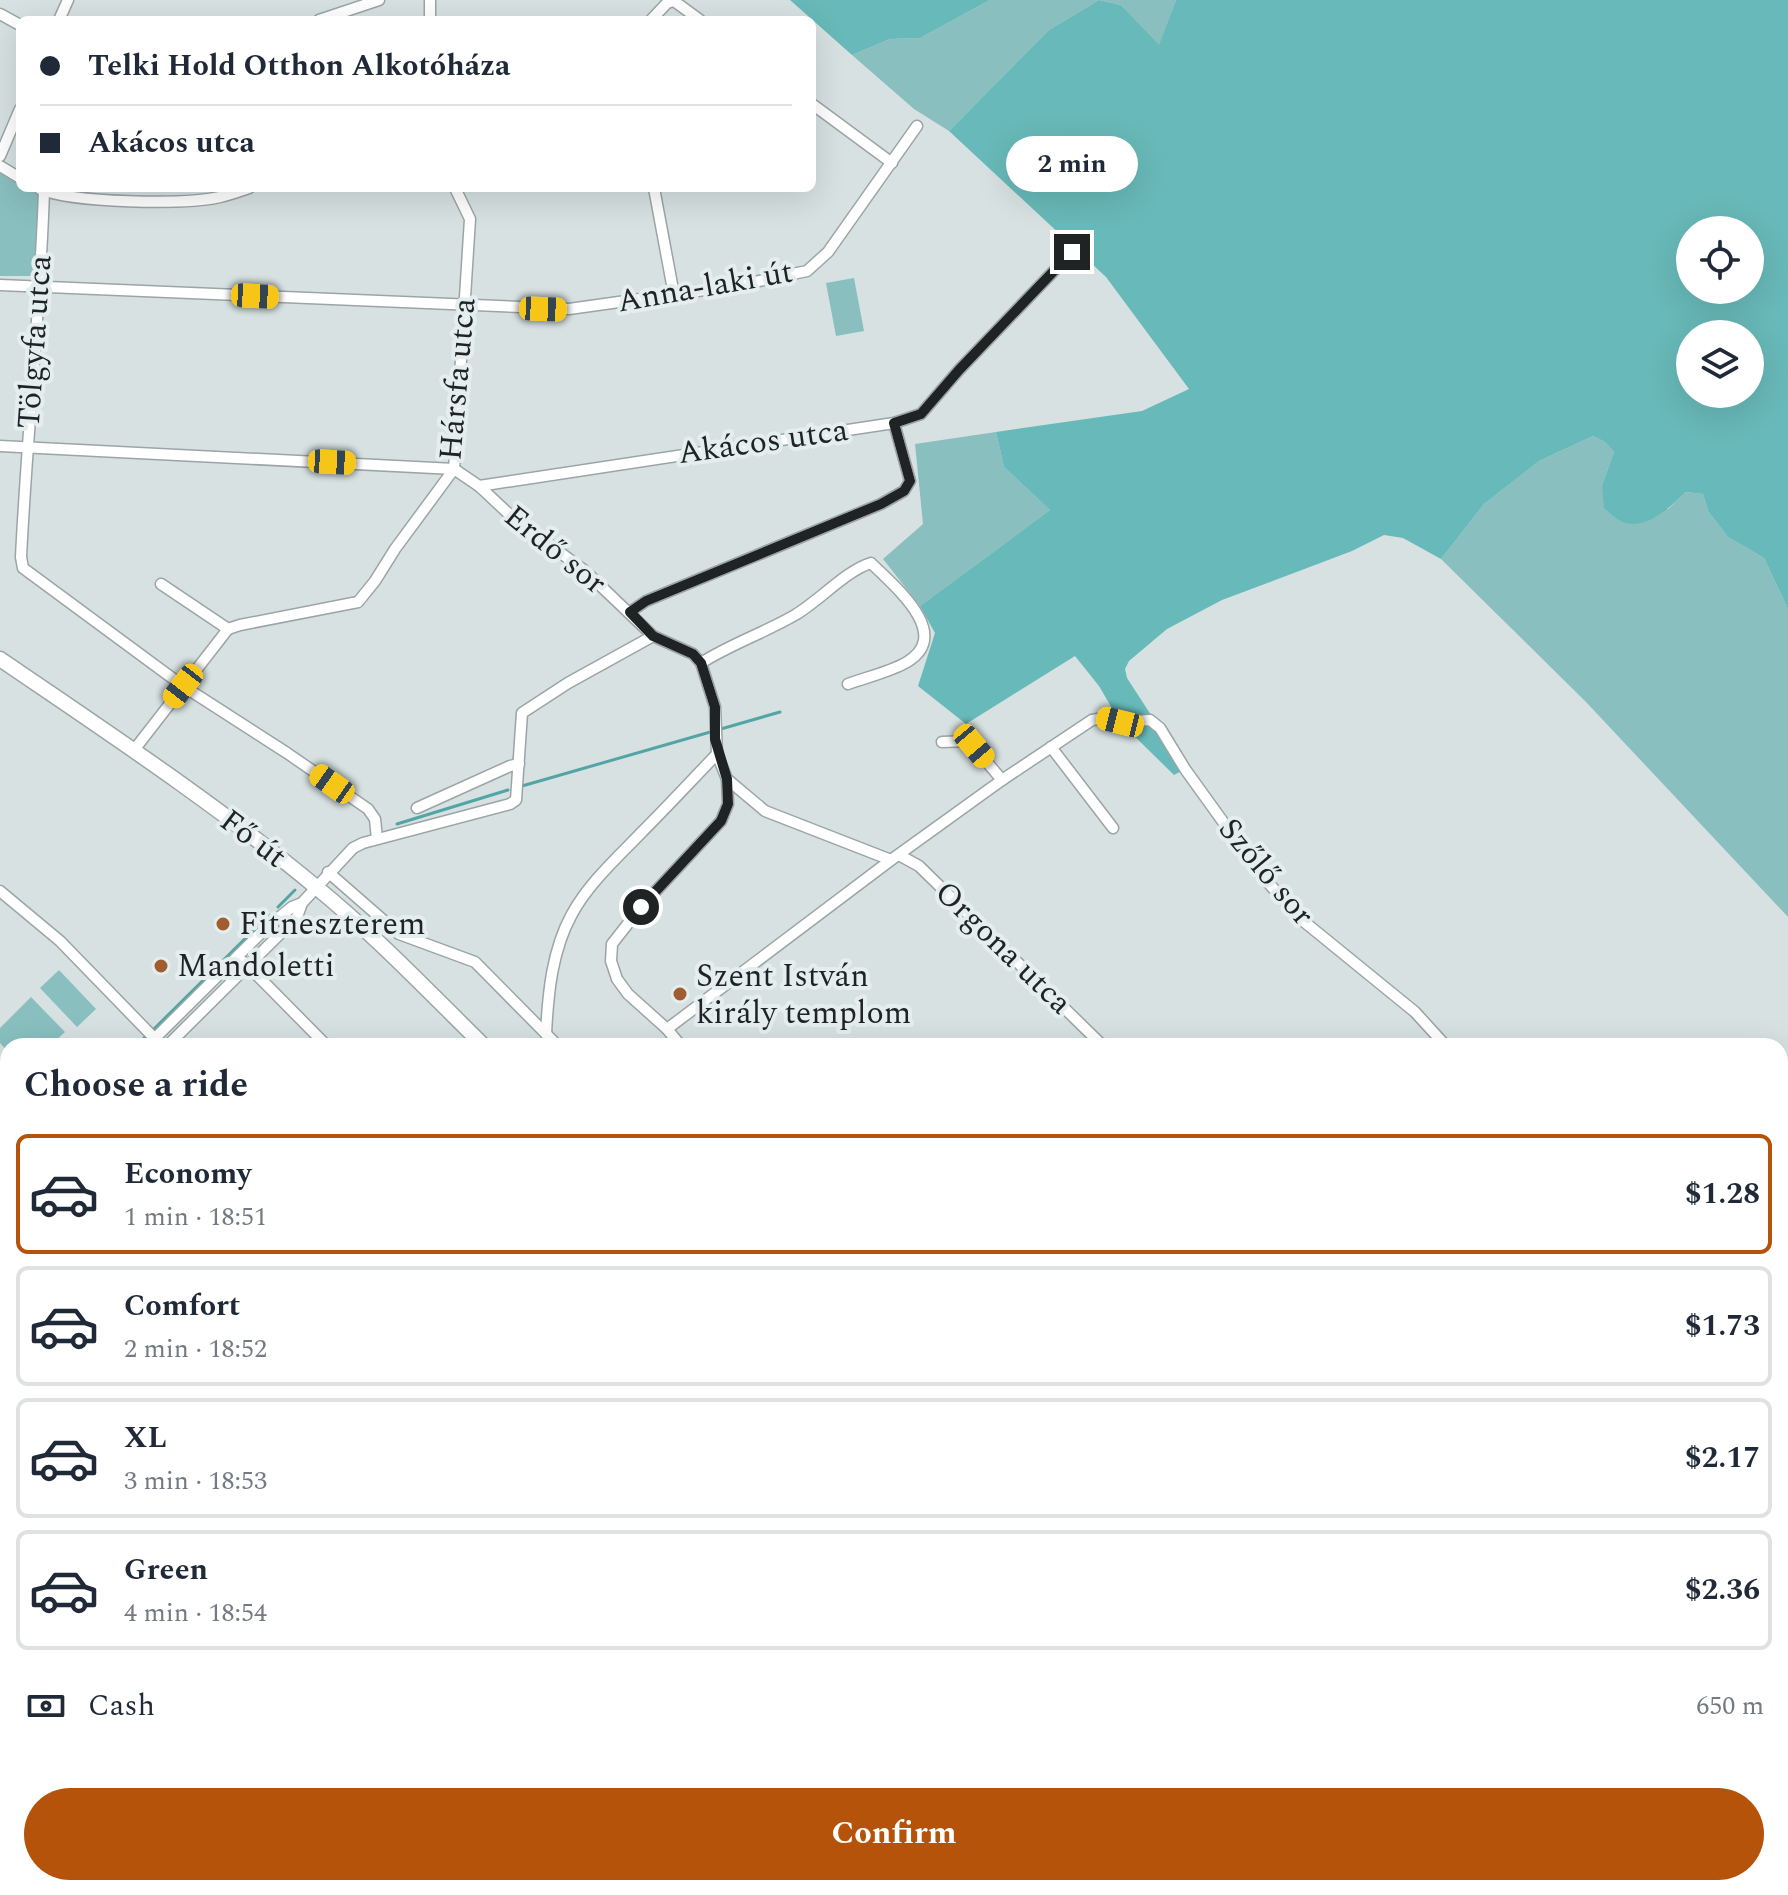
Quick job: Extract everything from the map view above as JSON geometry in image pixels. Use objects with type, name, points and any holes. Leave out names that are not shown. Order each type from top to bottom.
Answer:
[{"type":"main road","name":"Fő út","points":[[0,659],[134,750],[316,886],[370,933],[476,1038]]},
{"type":"street","points":[[331,16],[379,0]]},
{"type":"street","points":[[655,16],[667,3],[674,1],[695,16]]},
{"type":"street","points":[[816,107],[892,163]]},
{"type":"street","points":[[0,156],[16,118]]},
{"type":"street","name":"Anna-laki út","points":[[0,285],[569,309],[740,285],[807,271],[828,252],[917,126]]},
{"type":"street","name":"Tölgyfa utca","points":[[41,192],[41,286],[27,446],[23,568],[183,686],[368,809],[375,819],[377,839]]},
{"type":"street","points":[[52,192],[90,199],[187,201],[236,192]]},
{"type":"street","name":"Hársfa utca","points":[[228,629],[358,602],[454,469],[470,219],[457,192]]},
{"type":"street","points":[[655,192],[674,295]]},
{"type":"street","name":"Akácos utca","points":[[479,486],[894,423],[921,414],[1072,252]]},
{"type":"street","points":[[630,612],[646,601],[757,557],[796,537],[881,504],[904,491],[910,481],[894,423]]},
{"type":"street","points":[[0,446],[454,469]]},
{"type":"street","name":"Erdő sor","points":[[454,469],[585,571],[653,636]]},
{"type":"street","points":[[701,663],[724,648],[797,614],[857,567],[871,563],[922,619],[925,634],[920,651],[907,662],[848,684]]},
{"type":"street","points":[[134,750],[228,629],[161,584]]},
{"type":"street","points":[[163,1038],[238,956],[274,922],[302,903],[353,848],[510,804],[518,794],[522,713],[568,683],[653,636],[693,654],[701,663],[715,707],[717,754],[727,779],[728,804],[721,821],[641,907],[612,944],[611,961],[617,979],[674,1038]]},
{"type":"street","name":"Szőlő sor","points":[[1051,747],[1092,720],[1150,720],[1160,728],[1185,769],[1262,876],[1302,920],[1415,1012],[1439,1038]]},
{"type":"street","points":[[942,742],[969,741],[1002,780]]},
{"type":"street","points":[[667,1029],[895,858],[1051,747],[1113,828]]},
{"type":"street","points":[[546,1034],[551,978],[560,940],[571,916],[595,881],[717,754]]},
{"type":"street","points":[[417,808],[519,764]]},
{"type":"street","name":"Orgona utca","points":[[727,779],[765,811],[919,866],[1095,1038]]},
{"type":"street","name":"Fő út","points":[[328,872],[399,934],[475,962],[550,1038]]},
{"type":"street","points":[[0,891],[70,950],[152,1038]]},
{"type":"street","points":[[165,1038],[297,917],[302,903]]},
{"type":"street","points":[[238,956],[319,1038]]},
{"type":"shaded area","points":[[790,0],[990,0],[920,38],[890,39],[852,55],[816,23],[816,16],[808,16]]},
{"type":"shaded area","points":[[990,0],[1099,0],[1049,30],[949,131],[914,109],[852,55],[890,39],[920,38]]},
{"type":"shaded area","points":[[1099,0],[1176,0],[1159,46],[1121,5]]},
{"type":"shaded area","points":[[1099,0],[1121,5],[1159,45],[1176,0],[1788,0],[1788,609],[1764,558],[1728,537],[1708,511],[1703,494],[1686,492],[1656,517],[1637,524],[1619,520],[1604,508],[1602,485],[1614,452],[1605,442],[1593,436],[1539,461],[1484,504],[1441,559],[1403,538],[1384,535],[1352,551],[1222,600],[1167,629],[1129,661],[1125,669],[1127,678],[1151,715],[1150,720],[1185,769],[1174,775],[1120,722],[1099,686],[1075,656],[966,724],[918,686],[935,633],[920,606],[1050,510],[1004,467],[996,432],[1142,411],[1189,389],[1106,277],[949,131],[1049,30]]},
{"type":"shaded area","points":[[0,172],[16,181],[16,192],[39,194],[37,276],[0,276]]},
{"type":"shaded area","points":[[854,278],[864,331],[836,336],[826,283]]},
{"type":"shaded area","points":[[996,432],[1004,467],[1050,510],[920,606],[883,559],[923,524],[915,444]]},
{"type":"shaded area","points":[[1593,436],[1605,442],[1614,452],[1602,485],[1668,509],[1686,492],[1703,494],[1708,511],[1728,537],[1764,558],[1788,609],[1788,917],[1586,702],[1441,559],[1484,504],[1539,461]]},
{"type":"shaded area","points":[[59,970],[96,1009],[77,1027],[40,988]]},
{"type":"shaded area","points":[[31,997],[65,1032],[59,1038],[0,1038],[0,1028]]},
{"type":"waterway","points":[[522,786],[780,712]]},
{"type":"waterway","points":[[397,824],[508,790]]},
{"type":"waterway","points":[[278,907],[295,890]]},
{"type":"waterway","points":[[154,1029],[269,915]]},
{"type":"place","name":"Fitneszterem","points":[[223,924]]},
{"type":"place","name":"Mandoletti","points":[[161,966]]},
{"type":"place","name":"Szent István király templom","points":[[680,994]]},
{"type":"route","points":[[641,907],[721,821],[728,804],[727,779],[717,754],[715,707],[701,663],[693,654],[653,636],[630,612],[646,601],[757,557],[796,537],[881,504],[904,491],[910,481],[894,423],[921,414],[1072,252]]}]
